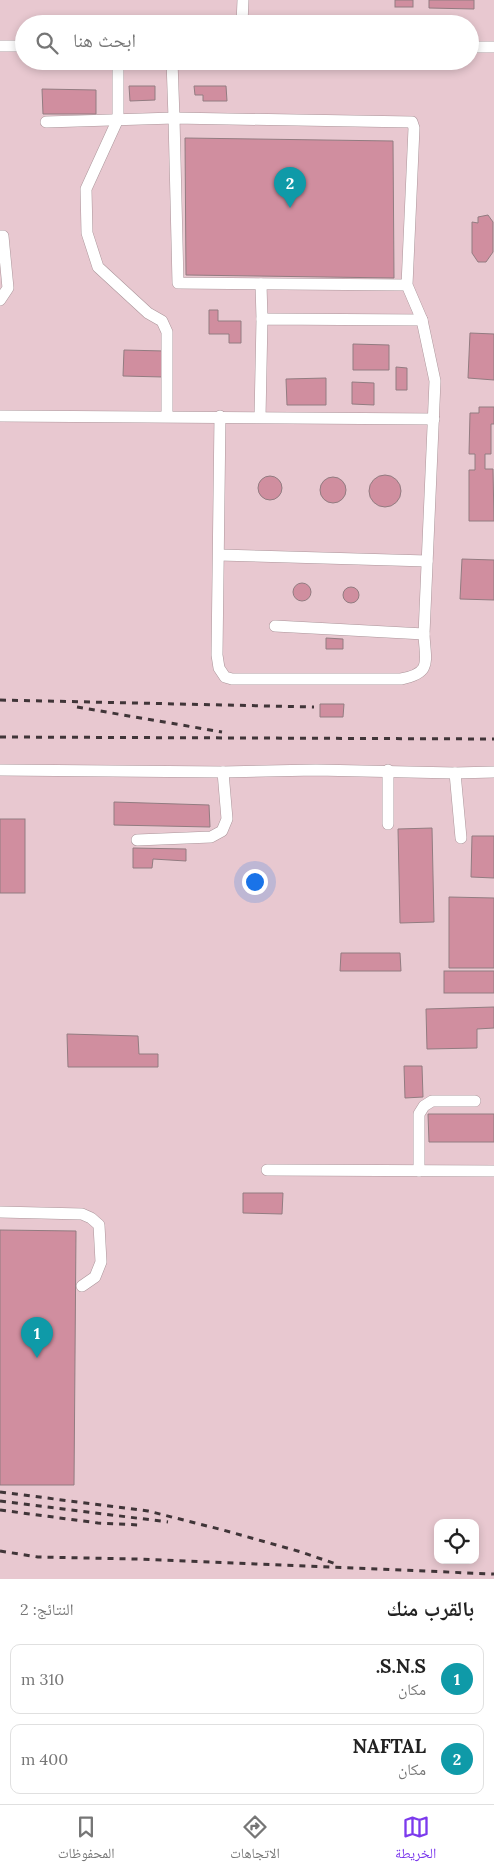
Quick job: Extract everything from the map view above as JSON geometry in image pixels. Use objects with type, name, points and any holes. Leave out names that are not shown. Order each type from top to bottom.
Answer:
[{"type":"street","points":[[242,15],[243,0]]},
{"type":"street","points":[[0,46],[15,46]]},
{"type":"street","points":[[479,47],[494,47]]},
{"type":"street","points":[[118,70],[118,119],[86,189],[87,233],[98,267],[148,312],[162,321],[165,326],[167,332],[167,416]]},
{"type":"street","points":[[172,70],[178,283],[407,285]]},
{"type":"street","points":[[46,122],[174,118],[411,121],[414,128],[407,285],[422,320],[436,381],[424,634],[425,665],[422,673],[415,677],[402,679],[232,680],[224,677],[219,668],[217,655],[220,416]]},
{"type":"street","points":[[0,236],[3,236],[8,288],[0,300]]},
{"type":"street","points":[[260,417],[261,284]]},
{"type":"street","points":[[262,318],[422,320]]},
{"type":"street","points":[[0,416],[220,416],[434,419]]},
{"type":"street","points":[[219,555],[427,560]]},
{"type":"street","points":[[275,626],[424,634]]},
{"type":"street","points":[[0,770],[223,772],[388,770],[455,773],[494,772]]},
{"type":"street","points":[[388,770],[388,824]]},
{"type":"street","points":[[137,840],[211,837],[222,831],[227,819],[223,772]]},
{"type":"street","points":[[455,773],[461,838]]},
{"type":"street","points":[[419,1171],[419,1114],[424,1106],[432,1101],[475,1101]]},
{"type":"street","points":[[267,1170],[494,1172]]},
{"type":"street","points":[[0,1212],[82,1214],[91,1218],[99,1225],[101,1262],[96,1277],[82,1286]]},
{"type":"shaded area","points":[[0,0],[494,0],[494,1579],[0,1579]]},
{"type":"building","points":[[395,0],[413,0],[413,7],[395,7]]},
{"type":"building","points":[[429,0],[474,0],[474,9],[429,8]]},
{"type":"building","points":[[129,86],[155,86],[155,100],[130,101]]},
{"type":"building","points":[[194,86],[226,86],[227,101],[203,101],[203,95],[195,95]]},
{"type":"building","points":[[42,89],[96,90],[96,114],[43,114]]},
{"type":"building","points":[[185,138],[393,141],[394,278],[186,275]]},
{"type":"building","points":[[488,215],[493,222],[493,252],[486,262],[478,262],[472,253],[472,222],[478,223],[478,217]]},
{"type":"building","points":[[209,310],[218,310],[218,321],[241,321],[241,343],[229,343],[229,334],[209,334]]},
{"type":"building","points":[[470,333],[494,334],[494,380],[468,378]]},
{"type":"building","points":[[353,344],[389,345],[389,370],[353,370]]},
{"type":"building","points":[[124,350],[164,351],[163,377],[123,376]]},
{"type":"building","points":[[396,367],[407,368],[407,390],[396,390]]},
{"type":"building","points":[[326,378],[326,405],[287,405],[286,379]]},
{"type":"building","points":[[352,382],[374,383],[374,405],[352,404]]},
{"type":"building","points":[[479,407],[494,407],[494,424],[491,424],[491,454],[485,454],[485,469],[493,469],[494,521],[469,521],[469,470],[475,470],[475,454],[469,454],[470,413],[479,413]]},
{"type":"building","points":[[385,475],[397,479],[401,491],[397,503],[385,507],[373,503],[369,491],[373,479]]},
{"type":"building","points":[[270,476],[279,479],[282,488],[279,497],[270,500],[261,497],[258,488],[261,479]]},
{"type":"building","points":[[333,477],[342,481],[346,490],[342,499],[333,503],[324,499],[320,490],[324,481]]},
{"type":"building","points":[[462,559],[494,560],[494,600],[460,599]]},
{"type":"building","points":[[302,583],[308,586],[311,592],[308,598],[302,601],[296,598],[293,592],[296,586]]},
{"type":"building","points":[[351,587],[357,589],[359,595],[357,601],[351,603],[345,601],[343,595],[345,589]]},
{"type":"building","points":[[326,638],[343,639],[343,649],[326,649]]},
{"type":"building","points":[[320,704],[344,704],[343,717],[320,717]]},
{"type":"building","points":[[114,802],[209,805],[210,827],[114,825]]},
{"type":"building","points":[[0,819],[25,819],[25,893],[0,893]]},
{"type":"building","points":[[432,828],[434,922],[400,923],[398,829]]},
{"type":"building","points":[[472,836],[494,836],[494,878],[471,877]]},
{"type":"building","points":[[133,848],[186,849],[186,861],[153,859],[152,868],[133,868]]},
{"type":"building","points":[[449,897],[494,898],[494,968],[449,968]]},
{"type":"building","points":[[341,953],[400,953],[401,971],[340,971]]},
{"type":"building","points":[[444,971],[494,971],[494,993],[444,993]]},
{"type":"building","points":[[494,1007],[494,1028],[477,1029],[477,1048],[427,1049],[426,1009]]},
{"type":"building","points":[[67,1034],[138,1036],[139,1054],[158,1054],[158,1067],[68,1067]]},
{"type":"building","points":[[404,1066],[422,1066],[423,1097],[405,1098]]},
{"type":"building","points":[[428,1114],[494,1114],[494,1142],[429,1142]]},
{"type":"building","points":[[243,1193],[283,1193],[282,1214],[243,1213]]},
{"type":"building","points":[[0,1230],[76,1231],[74,1485],[0,1485]]},
{"type":"railway","points":[[0,700],[314,707]]},
{"type":"railway","points":[[77,707],[222,732]]},
{"type":"railway","points":[[0,737],[494,739]]},
{"type":"railway","points":[[0,1492],[148,1511],[223,1530],[336,1564]]},
{"type":"railway","points":[[0,1501],[168,1522]]},
{"type":"railway","points":[[0,1510],[98,1523],[139,1525]]},
{"type":"railway","points":[[0,1551],[38,1557],[136,1559],[494,1574]]},
{"type":"place","name":"NAFTAL","points":[[290,208]]},
{"type":"place","name":"S.N.S.","points":[[37,1358]]}]
